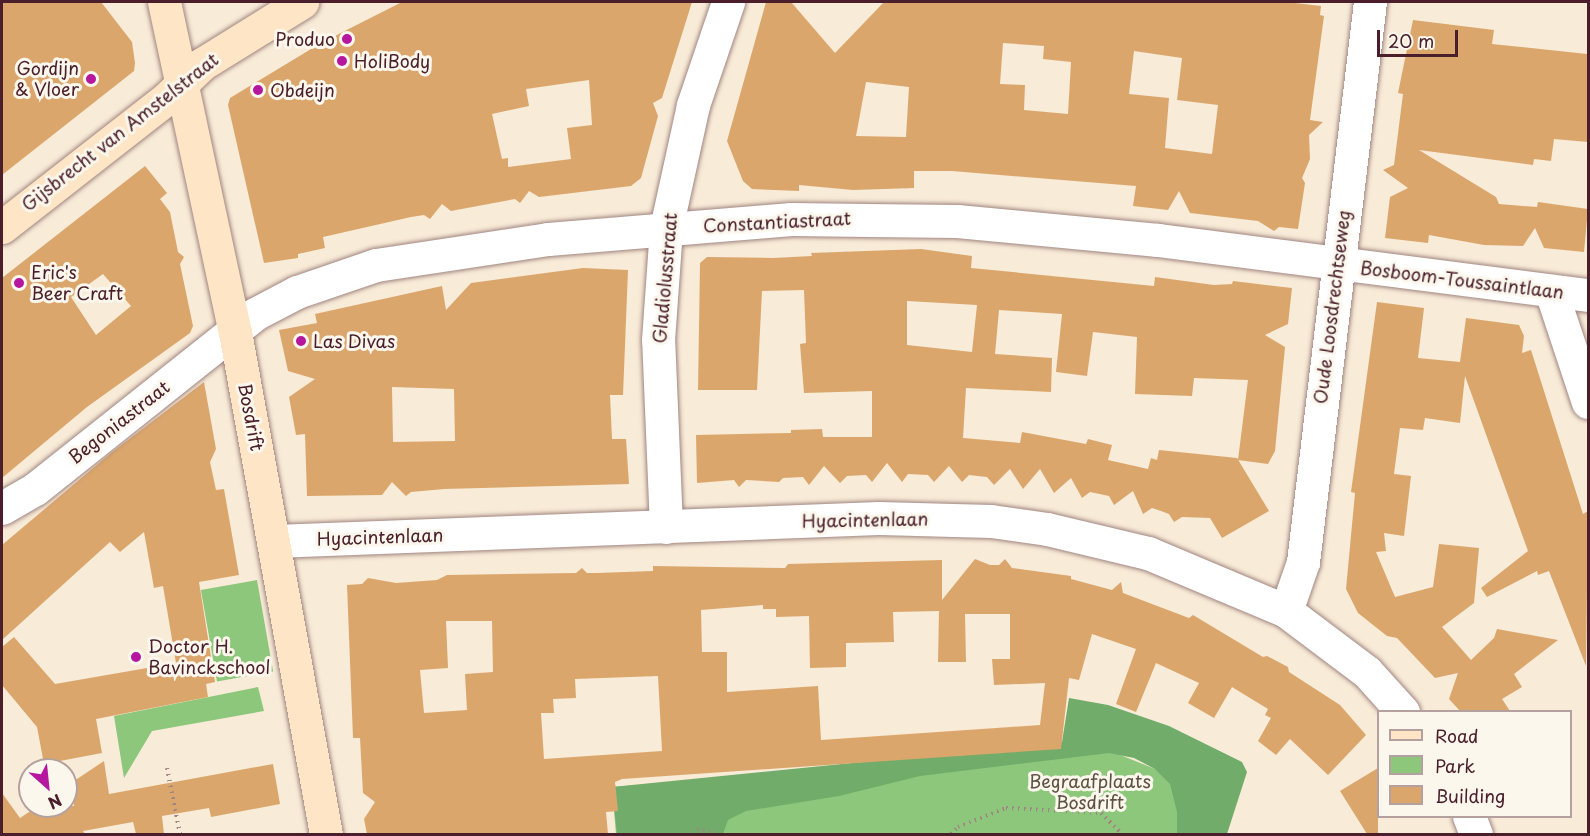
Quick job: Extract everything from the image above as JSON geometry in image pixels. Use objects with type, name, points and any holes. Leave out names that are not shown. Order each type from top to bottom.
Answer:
[{"type":"street","name":"Bosdrift","points":[[164,2],[236,332],[327,834]]},
{"type":"street","name":"Gijsbrecht van Amstelstraat","points":[[2,226],[182,83],[202,64],[302,2]]},
{"type":"street","name":"Gladiolusstraat","points":[[666,527],[658,340],[666,228],[693,105],[728,2]]},
{"type":"street","name":"Oude Loosdrechtseweg","points":[[1286,611],[1303,562],[1336,264],[1370,2]]},
{"type":"street","name":"Constantiastraat","points":[[236,332],[255,314],[297,292],[367,267],[548,239],[666,228],[835,218],[957,221],[1158,240],[1336,264]]},
{"type":"street","name":"Bosboom-Toussaintlaan","points":[[1336,264],[1588,295]]},
{"type":"street","points":[[1551,291],[1588,402]]},
{"type":"street","name":"Begoniastraat","points":[[2,508],[35,489],[236,332]]},
{"type":"street","name":"Hyacintenlaan","points":[[274,541],[879,519],[991,521],[1047,529],[1148,553],[1286,611],[1367,672],[1403,710]]},
{"type":"street","points":[[1470,818],[1476,834]]},
{"type":"path","points":[[167,768],[180,834]]},
{"type":"path","points":[[951,834],[958,827],[1006,808],[1101,813],[1122,834]]},
{"type":"path","points":[[698,829],[719,834]]},
{"type":"green space","points":[[257,580],[273,672],[217,681],[201,590]]},
{"type":"green space","points":[[258,687],[264,711],[152,731],[124,778],[114,716]]},
{"type":"green space","points":[[1069,698],[1108,705],[1169,726],[1242,762],[1247,772],[1227,834],[1177,834],[1177,812],[1170,784],[1155,769],[1134,758],[1109,753],[920,776],[839,796],[746,811],[728,820],[723,834],[617,834],[612,787],[1062,742]]},
{"type":"green space","name":"Begraafplaats Bosdrift","points":[[1103,748],[1175,777],[1192,834],[616,834],[612,787]]},
{"type":"building","points":[[2,2],[101,2],[132,42],[135,63],[134,71],[2,175]]},
{"type":"building","points":[[402,2],[692,2],[662,98],[653,103],[658,116],[641,178],[631,186],[539,197],[529,191],[520,203],[515,199],[451,211],[442,204],[430,219],[424,215],[411,217],[323,237],[325,248],[298,254],[298,258],[264,263],[228,105],[230,98],[321,43]],"holes":[[[589,80],[592,125],[567,128],[571,159],[508,167],[508,158],[502,159],[492,114],[529,106],[526,89]]]},
{"type":"building","points":[[766,2],[791,2],[835,53],[884,2],[1286,2],[1321,6],[1320,15],[1324,16],[1310,120],[1323,122],[1309,135],[1310,159],[1302,178],[1305,183],[1298,229],[1279,227],[1274,231],[1258,221],[1190,213],[1179,191],[1168,210],[1133,206],[1136,186],[952,171],[914,171],[914,188],[853,190],[799,185],[799,191],[752,189],[743,181],[727,141]],"holes":[[[1003,43],[1044,46],[1043,59],[1071,62],[1068,114],[1024,110],[1025,85],[1000,84]],[[1134,51],[1182,58],[1177,100],[1218,105],[1212,154],[1165,148],[1169,98],[1129,94]],[[866,82],[909,87],[906,137],[856,136]]]},
{"type":"building","points":[[1413,20],[1494,30],[1492,44],[1587,54],[1588,142],[1554,139],[1551,161],[1534,159],[1533,165],[1419,150],[1496,197],[1499,204],[1537,207],[1538,202],[1588,209],[1584,252],[1544,248],[1535,228],[1523,246],[1484,245],[1429,235],[1428,243],[1385,238],[1390,197],[1408,188],[1383,170],[1394,165],[1403,94],[1398,93]]},
{"type":"building","points":[[145,166],[167,193],[160,199],[170,212],[178,252],[184,257],[180,264],[193,326],[190,333],[87,407],[2,478],[2,278]],"holes":[[[103,274],[131,306],[96,335],[71,297]]]},
{"type":"building","points":[[921,249],[972,256],[971,268],[1154,286],[1155,277],[1214,285],[1232,284],[1233,281],[1292,288],[1288,324],[1265,335],[1285,347],[1275,451],[1268,464],[1238,460],[1269,511],[1222,538],[1210,518],[1182,517],[1174,522],[1169,514],[1152,508],[1143,514],[1133,491],[1114,505],[1109,496],[1090,492],[1082,498],[1071,478],[1054,493],[1040,469],[1023,489],[1010,469],[994,485],[987,477],[969,475],[962,482],[949,466],[934,482],[928,475],[908,474],[902,482],[887,463],[872,482],[866,475],[847,476],[840,483],[824,466],[809,485],[803,477],[783,478],[779,482],[746,480],[739,487],[734,480],[697,483],[696,435],[791,433],[791,430],[822,429],[823,437],[872,437],[872,391],[804,393],[800,344],[806,343],[804,290],[762,291],[757,390],[698,390],[700,263],[707,257],[773,258],[812,256],[811,253]],"holes":[[[907,301],[977,305],[972,352],[907,345]],[[999,310],[1062,314],[1056,372],[1087,376],[1093,332],[1137,337],[1135,394],[1192,396],[1194,378],[1248,380],[1238,460],[1237,458],[1159,450],[1157,460],[1151,458],[1148,469],[1108,460],[1112,445],[1088,439],[1086,444],[1022,432],[1020,443],[963,438],[966,388],[1051,392],[1052,358],[995,354]]]},
{"type":"building","points":[[583,268],[628,270],[623,395],[610,395],[612,439],[626,439],[629,484],[444,489],[411,492],[406,496],[392,482],[382,495],[307,496],[305,434],[296,435],[289,397],[315,379],[288,371],[279,330],[317,323],[315,314],[442,286],[446,310],[471,283]],"holes":[[[392,387],[454,389],[455,441],[393,442]]]},
{"type":"building","points":[[1377,302],[1424,308],[1418,358],[1460,362],[1466,318],[1519,325],[1524,336],[1522,353],[1531,350],[1583,514],[1588,511],[1586,666],[1549,571],[1538,575],[1537,571],[1487,597],[1481,588],[1528,551],[1465,376],[1460,423],[1425,418],[1423,430],[1400,428],[1394,474],[1411,476],[1404,536],[1384,533],[1386,551],[1376,552],[1395,597],[1433,587],[1439,544],[1479,548],[1474,603],[1442,627],[1471,660],[1494,638],[1497,629],[1558,640],[1514,674],[1522,687],[1502,699],[1509,710],[1459,710],[1449,699],[1458,673],[1435,678],[1397,638],[1387,636],[1358,613],[1346,589],[1355,493],[1351,492]]},
{"type":"building","points":[[204,382],[216,449],[210,462],[216,490],[224,489],[239,575],[199,582],[215,682],[206,684],[208,697],[96,719],[102,753],[76,758],[43,758],[37,727],[2,685],[2,647],[14,637],[55,684],[176,663],[163,586],[154,588],[144,532],[120,552],[110,542],[2,640],[2,545],[111,453]]},
{"type":"building","points":[[975,559],[990,565],[999,565],[1005,559],[1012,568],[1071,576],[1071,579],[1112,590],[1121,582],[1123,593],[1189,618],[1193,615],[1263,657],[1267,656],[1288,667],[1289,672],[1340,705],[1366,735],[1328,775],[1290,739],[1276,755],[1258,741],[1271,718],[1265,715],[1268,709],[1232,687],[1214,718],[1188,703],[1199,683],[1156,663],[1136,712],[1116,704],[1136,649],[1092,634],[1079,680],[1069,678],[1061,749],[622,779],[615,782],[618,811],[606,812],[608,834],[367,834],[364,819],[375,802],[363,793],[360,738],[353,738],[347,585],[362,584],[368,578],[396,583],[437,580],[447,575],[576,573],[582,568],[587,573],[597,573],[653,571],[653,566],[785,568],[788,564],[942,560],[942,600]],"holes":[[[763,605],[763,609],[776,609],[776,617],[809,616],[810,668],[846,667],[846,643],[894,642],[893,612],[939,611],[938,662],[966,662],[965,614],[1010,614],[1010,659],[992,659],[994,685],[1045,683],[1040,725],[821,740],[818,686],[727,692],[727,652],[702,652],[701,610]],[[446,621],[492,621],[493,672],[465,674],[467,710],[424,713],[420,670],[448,668]],[[658,676],[662,751],[544,759],[541,713],[554,713],[553,699],[576,698],[575,679]]]},
{"type":"building","points":[[104,761],[109,794],[273,764],[280,804],[211,817],[209,808],[162,816],[164,834],[136,834],[133,822],[83,831],[85,834],[2,834],[2,793],[18,818],[78,818],[78,778]]},
{"type":"building","points":[[1377,769],[1378,834],[1367,834],[1340,791]]},
{"type":"place","name":"Produo","points":[[347,39]]},
{"type":"place","name":"HoliBody","points":[[342,61]]},
{"type":"place","name":"Gordijn & Vloer","points":[[91,79]]},
{"type":"place","name":"Obdeijn","points":[[258,90]]},
{"type":"place","name":"Eric's Beer Craft","points":[[19,283]]},
{"type":"place","name":"Las Divas","points":[[301,341]]},
{"type":"place","name":"Doctor H. Bavinckschool","points":[[136,657]]}]
